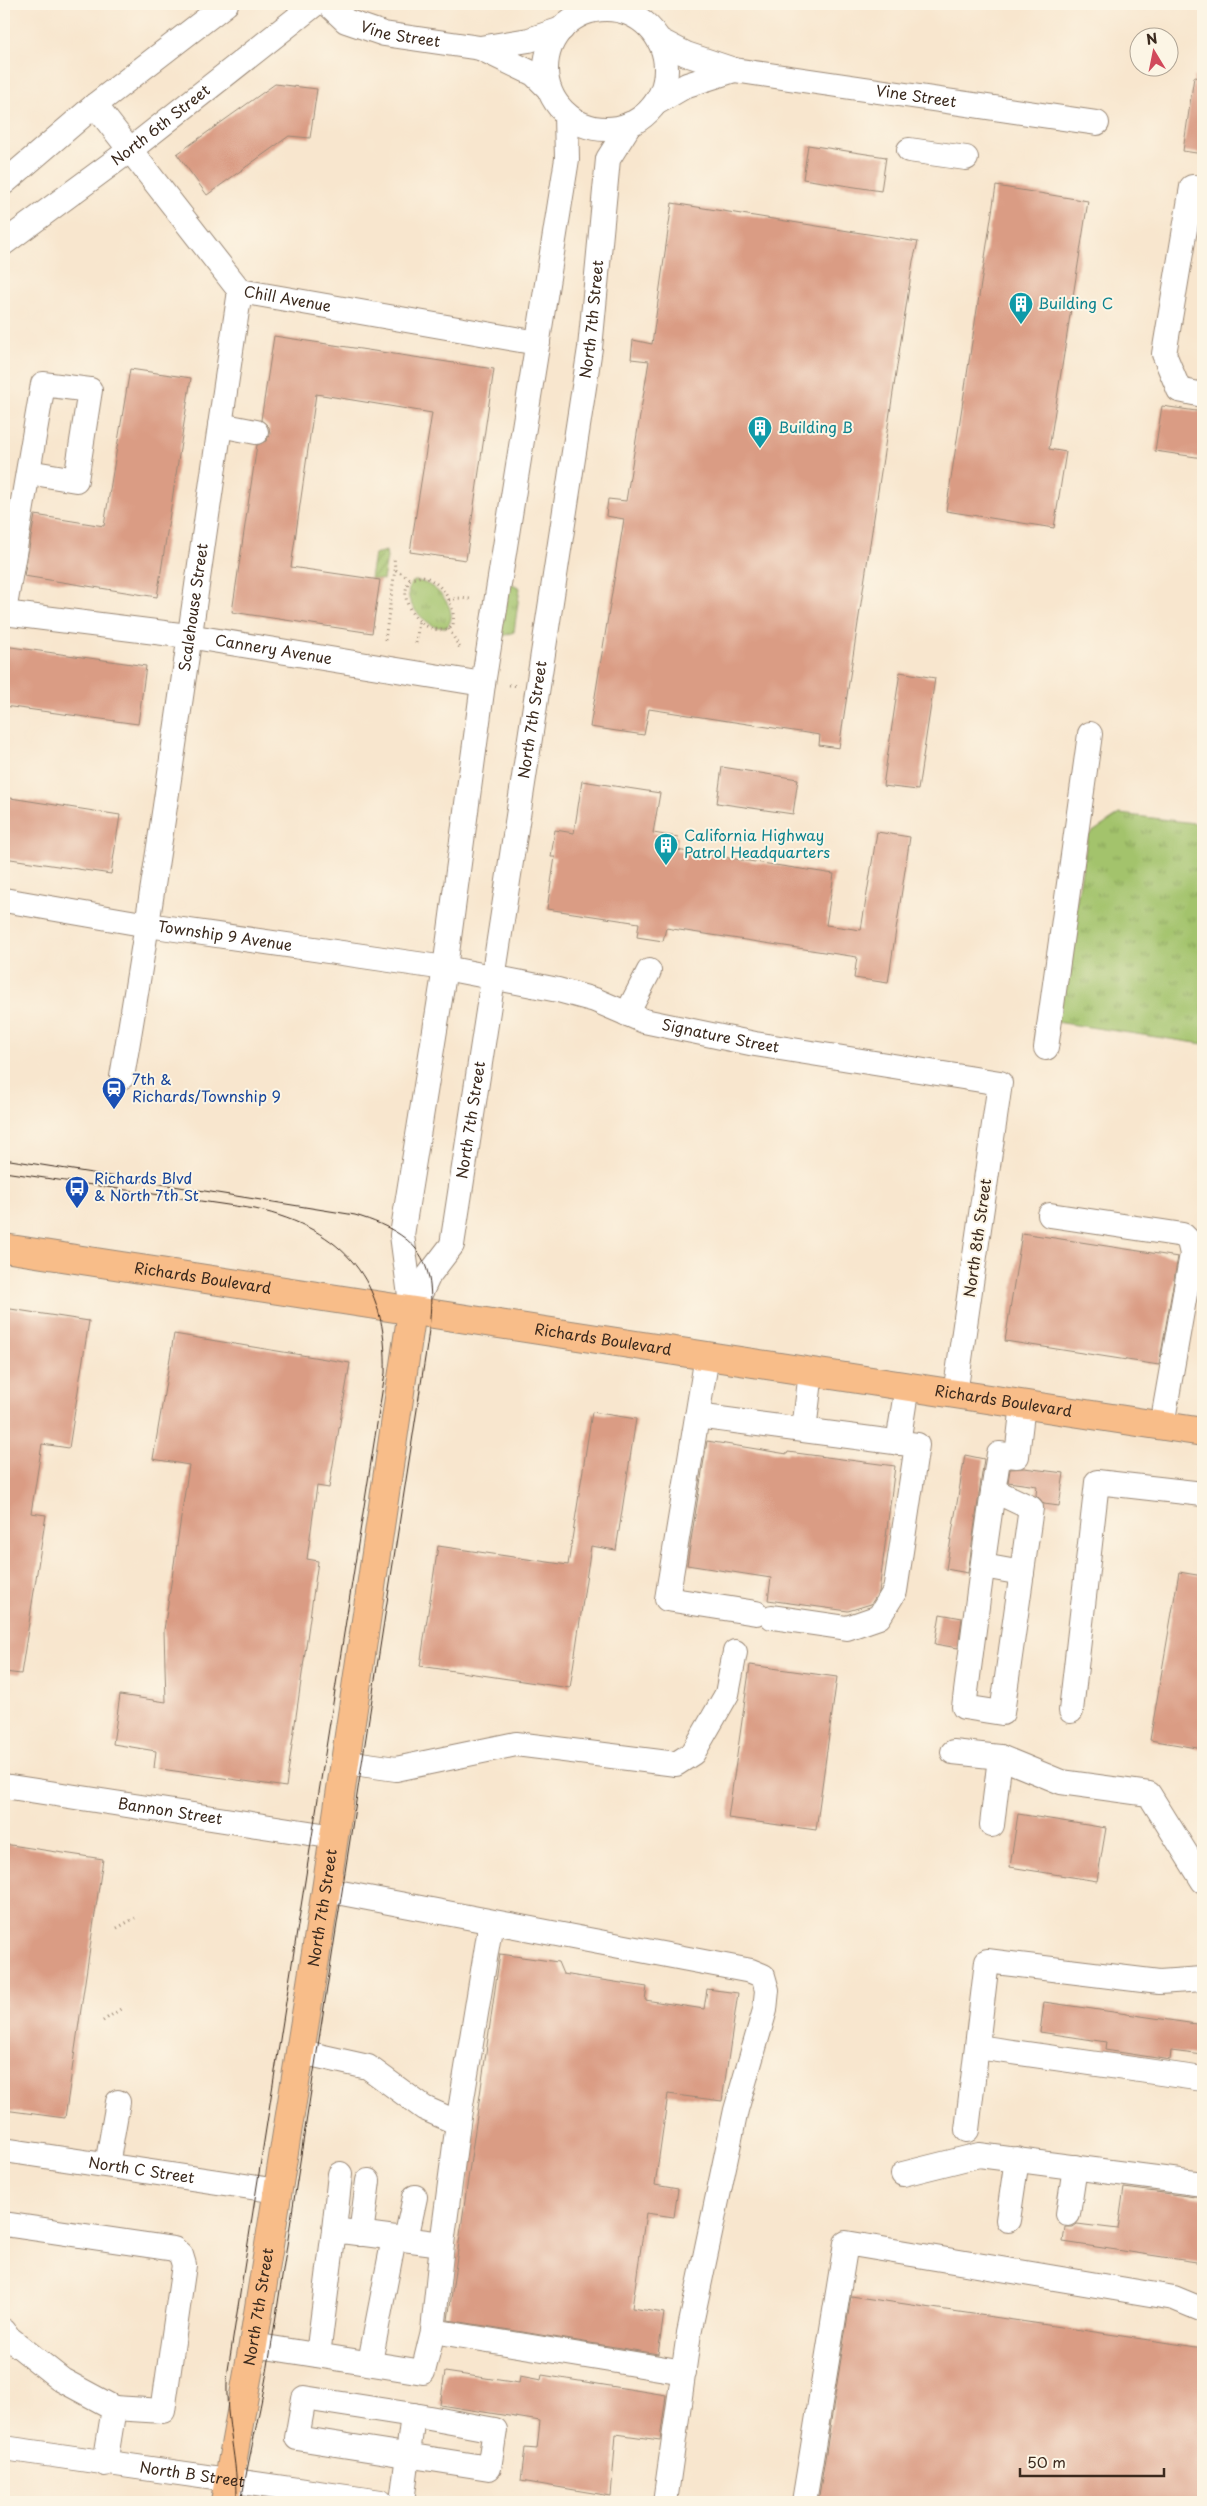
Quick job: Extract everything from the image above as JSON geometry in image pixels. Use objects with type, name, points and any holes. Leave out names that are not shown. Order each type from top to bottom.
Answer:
[{"type":"main road","name":"Richards Boulevard","points":[[4,1248],[1203,1432]]},
{"type":"main road","name":"North 7th Street","points":[[227,2491],[301,2052],[346,1762],[412,1311]]},
{"type":"street","points":[[4,183],[95,105],[226,4]]},
{"type":"street","name":"North 6th Street","points":[[4,243],[130,150],[315,4]]},
{"type":"street","name":"Vine Street","points":[[328,4],[346,21],[384,34],[480,48],[534,74],[550,89]]},
{"type":"street","points":[[647,4],[655,34],[665,56],[666,72],[663,88],[656,103],[644,115],[630,124],[608,129],[586,125],[566,114],[556,103],[546,74],[547,57],[552,42],[572,19],[588,8],[620,11],[637,17],[655,34]]},
{"type":"street","name":"Vine Street","points":[[480,48],[529,40],[562,29]]},
{"type":"street","name":"Vine Street","points":[[655,34],[686,54],[734,70],[1097,123]]},
{"type":"street","name":"Vine Street","points":[[656,103],[687,85],[734,70]]},
{"type":"street","name":"Chill Avenue","points":[[95,105],[240,291],[538,343]]},
{"type":"street","name":"North 7th Street","points":[[412,1311],[402,1235],[446,968],[483,684],[567,159],[566,114]]},
{"type":"street","name":"North 7th Street","points":[[412,1311],[429,1275],[452,1245],[590,348],[608,159],[620,136],[630,124]]},
{"type":"street","points":[[909,150],[966,158]]},
{"type":"street","points":[[1203,188],[1192,187],[1164,354],[1179,390],[1203,395]]},
{"type":"street","name":"Scalehouse Street","points":[[122,1076],[148,924],[188,636],[240,291]]},
{"type":"street","points":[[220,425],[256,432]]},
{"type":"street","points":[[4,612],[28,472]]},
{"type":"street","name":"Cannery Avenue","points":[[4,612],[188,636],[483,684]]},
{"type":"street","points":[[1046,1048],[1090,734]]},
{"type":"street","name":"Township 9 Avenue","points":[[4,900],[148,924],[446,968]]},
{"type":"street","name":"Signature Street","points":[[446,968],[558,990],[595,1000],[644,1021],[755,1044],[1000,1083]]},
{"type":"street","points":[[628,1014],[649,971]]},
{"type":"street","name":"North 8th Street","points":[[955,1394],[1000,1083]]},
{"type":"street","points":[[1050,1214],[1183,1235],[1189,1241],[1192,1254],[1162,1425]]},
{"type":"street","points":[[697,1416],[917,1445],[895,1591],[879,1617],[847,1628],[667,1599],[697,1416],[707,1356]]},
{"type":"street","points":[[804,1430],[811,1372]]},
{"type":"street","points":[[898,1443],[907,1386]]},
{"type":"street","points":[[993,1490],[1031,1508],[1002,1712],[964,1707],[993,1490],[999,1454],[1017,1456],[1023,1404]]},
{"type":"street","points":[[1071,1711],[1097,1482],[1203,1494]]},
{"type":"street","points":[[983,1566],[1022,1573]]},
{"type":"street","points":[[346,1762],[396,1768],[516,1744],[676,1764],[693,1753],[727,1694],[735,1652]]},
{"type":"street","points":[[953,1752],[1000,1757],[1061,1782],[1149,1794],[1203,1881]]},
{"type":"street","points":[[992,1825],[1000,1757]]},
{"type":"street","name":"Bannon Street","points":[[4,1786],[334,1837]]},
{"type":"street","points":[[326,1890],[751,1971],[763,1976],[767,1990],[765,2010],[736,2110],[690,2334],[665,2502]]},
{"type":"street","points":[[253,2345],[370,2362],[423,2372],[433,2331],[458,2123],[491,1922]]},
{"type":"street","points":[[967,2130],[987,1961],[1159,1982],[1203,1979]]},
{"type":"street","points":[[977,2047],[1203,2079]]},
{"type":"street","points":[[301,2052],[368,2066],[424,2108],[458,2123]]},
{"type":"street","points":[[115,2166],[125,2103]]},
{"type":"street","name":"North C Street","points":[[4,2150],[278,2191]]},
{"type":"street","points":[[903,2174],[979,2154],[1203,2184]]},
{"type":"street","points":[[1008,2220],[1017,2159]]},
{"type":"street","points":[[1068,2214],[1075,2167]]},
{"type":"street","points":[[318,2355],[340,2174]]},
{"type":"street","points":[[361,2234],[368,2181]]},
{"type":"street","points":[[370,2362],[400,2238],[415,2197]]},
{"type":"street","points":[[4,2224],[174,2250],[181,2255],[184,2265],[163,2411],[114,2408],[62,2380],[9,2338],[4,2330]]},
{"type":"street","points":[[334,2230],[442,2244]]},
{"type":"street","points":[[804,2502],[846,2243],[1174,2298],[1203,2310]]},
{"type":"street","points":[[433,2331],[684,2372]]},
{"type":"street","points":[[304,2398],[495,2430],[489,2468],[408,2455],[297,2438],[304,2398]]},
{"type":"street","points":[[105,2464],[114,2408]]},
{"type":"street","points":[[402,2502],[413,2415]]},
{"type":"street","name":"North B Street","points":[[4,2448],[105,2464],[227,2491],[381,2502]]},
{"type":"path","points":[[385,640],[395,570],[394,556]]},
{"type":"path","points":[[395,570],[410,579]]},
{"type":"path","points":[[416,577],[429,578],[450,600],[454,616],[453,625],[449,630],[435,631],[419,622],[407,605],[405,586],[410,579],[416,577]]},
{"type":"path","points":[[450,600],[458,598],[471,599]]},
{"type":"path","points":[[416,643],[419,622]]},
{"type":"path","points":[[449,630],[461,650]]},
{"type":"path","points":[[117,1928],[135,1918]]},
{"type":"path","points":[[103,2021],[122,2008]]},
{"type":"green space","points":[[386,551],[387,558],[383,580],[370,578],[374,554]]},
{"type":"green space","points":[[415,581],[430,585],[443,597],[451,612],[451,620],[447,627],[435,627],[414,609],[409,596],[409,590],[411,583]]},
{"type":"green space","points":[[509,582],[520,588],[514,632],[500,637]]},
{"type":"green space","points":[[1120,814],[1202,824],[1198,863],[1203,864],[1203,1044],[1056,1022],[1088,835]]},
{"type":"building","points":[[1194,77],[1203,78],[1203,154],[1183,151]]},
{"type":"building","points":[[275,84],[317,89],[310,138],[289,136],[207,195],[177,154]]},
{"type":"building","points":[[808,145],[886,157],[881,191],[803,179]]},
{"type":"building","name":"Building C","points":[[996,186],[1088,201],[1049,449],[1066,452],[1054,528],[946,511]]},
{"type":"building","name":"Building B","points":[[672,203],[918,242],[913,261],[839,748],[819,745],[820,735],[649,709],[644,735],[590,727],[624,519],[606,516],[608,499],[626,501],[649,361],[631,359],[633,340],[652,344]]},
{"type":"building","points":[[274,336],[494,369],[466,560],[410,552],[432,413],[316,394],[291,567],[380,580],[372,633],[232,612],[257,445],[266,441],[270,434],[269,427],[261,420]]},
{"type":"building","points":[[130,369],[191,378],[157,597],[24,576],[35,515],[104,526]]},
{"type":"building","points":[[1162,406],[1203,412],[1203,458],[1155,451]]},
{"type":"building","points":[[4,646],[146,666],[138,724],[4,706]]},
{"type":"building","points":[[900,672],[935,678],[918,790],[883,786]]},
{"type":"building","points":[[722,767],[798,779],[793,814],[717,803]]},
{"type":"building","name":"California Highway Patrol Headquarters","points":[[582,781],[660,793],[653,833],[678,837],[676,850],[834,874],[826,925],[861,930],[877,832],[910,837],[888,983],[854,978],[857,957],[666,928],[663,941],[637,937],[639,923],[547,909],[555,857],[551,857],[555,830],[574,833]]},
{"type":"building","points":[[4,797],[120,815],[111,874],[4,858]]},
{"type":"building","points":[[1022,1233],[1178,1257],[1159,1365],[1005,1341]]},
{"type":"building","points":[[4,1308],[89,1321],[69,1448],[42,1444],[31,1513],[46,1515],[21,1674],[4,1672]]},
{"type":"building","points":[[174,1334],[350,1363],[329,1488],[317,1486],[307,1559],[318,1561],[286,1787],[154,1768],[156,1751],[113,1744],[120,1695],[166,1702],[164,1630],[189,1465],[153,1459]]},
{"type":"building","points":[[592,1412],[636,1419],[616,1550],[591,1546],[570,1688],[420,1666],[438,1546],[568,1565]]},
{"type":"building","points":[[707,1441],[787,1454],[788,1452],[895,1466],[879,1592],[871,1604],[848,1611],[768,1600],[771,1578],[687,1565]]},
{"type":"building","points":[[965,1455],[984,1459],[968,1573],[946,1569]]},
{"type":"building","points":[[1024,1468],[1064,1473],[1059,1506],[1044,1504],[1036,1495],[1037,1486],[1008,1482],[1010,1469]]},
{"type":"building","points":[[1179,1572],[1203,1576],[1203,1749],[1150,1740]]},
{"type":"building","points":[[940,1614],[962,1618],[958,1648],[935,1644]]},
{"type":"building","points":[[750,1665],[837,1677],[816,1830],[728,1818]]},
{"type":"building","points":[[1018,1814],[1106,1828],[1097,1881],[1010,1867]]},
{"type":"building","points":[[4,1844],[103,1859],[65,2118],[4,2110]]},
{"type":"building","points":[[500,1954],[558,1962],[563,1974],[647,1987],[645,2000],[704,2009],[707,1989],[738,1993],[722,2101],[668,2094],[655,2185],[678,2189],[674,2217],[646,2213],[632,2308],[664,2313],[658,2354],[448,2320]]},
{"type":"building","points":[[1044,2002],[1203,2025],[1203,2055],[1171,2051],[1170,2060],[1105,2050],[1106,2042],[1040,2032]]},
{"type":"building","points":[[1124,2188],[1203,2198],[1203,2263],[1063,2242],[1065,2227],[1073,2227],[1077,2224],[1118,2229]]},
{"type":"building","points":[[851,2296],[1203,2348],[1203,2502],[818,2502]]},
{"type":"building","points":[[445,2372],[519,2383],[520,2376],[541,2380],[542,2375],[666,2395],[660,2440],[616,2434],[611,2496],[521,2481],[525,2448],[537,2449],[540,2421],[440,2405]]},
{"type":"tram line","points":[[4,1159],[355,1215],[381,1224],[400,1235],[414,1247],[424,1261],[429,1278],[431,1297],[427,1345],[271,2348],[241,2502]]},
{"type":"tram line","points":[[4,1172],[255,1209],[286,1218],[313,1230],[336,1245],[354,1264],[369,1286],[378,1311],[384,1340],[385,1373],[228,2370],[227,2402],[237,2496]]},
{"type":"place","name":"Building C","points":[[1021,325]]},
{"type":"place","name":"Building B","points":[[760,449]]},
{"type":"place","name":"California Highway Patrol Headquarters","points":[[666,866]]},
{"type":"place","name":"7th & Richards/Township 9","points":[[114,1110]]},
{"type":"place","name":"Richards Blvd & North 7th St","points":[[77,1209]]}]
